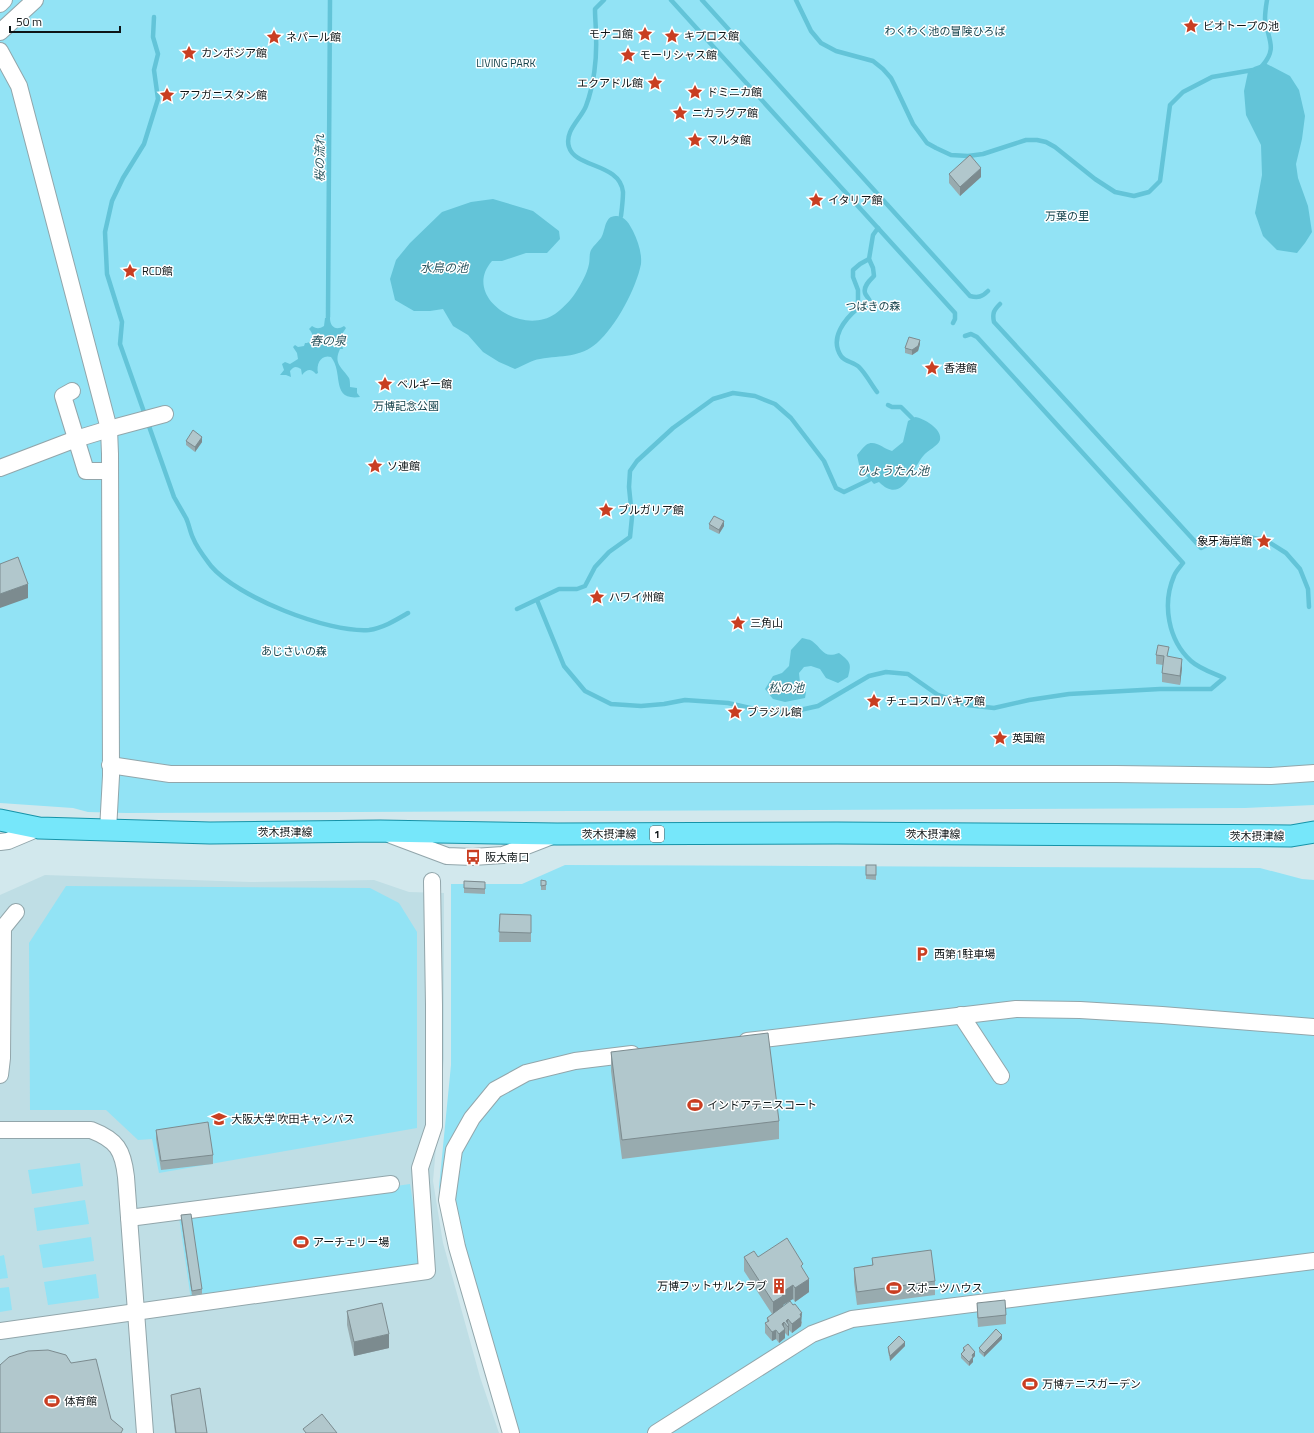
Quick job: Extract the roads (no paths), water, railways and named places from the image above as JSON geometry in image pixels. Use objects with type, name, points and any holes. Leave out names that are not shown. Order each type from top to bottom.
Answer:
[{"type":"main road","name":"茨木摂津線","points":[[0,820],[39,828],[210,833],[380,831],[557,834],[837,833],[1291,836],[1314,832]]},
{"type":"main road","points":[[1291,836],[1314,848]]},
{"type":"street","points":[[0,4],[4,0]]},
{"type":"street","points":[[0,32],[35,0]]},
{"type":"street","points":[[0,51],[19,86],[109,429],[110,765],[108,830]]},
{"type":"street","points":[[98,383],[70,387],[62,396],[86,471],[110,471]]},
{"type":"street","points":[[0,468],[76,439],[165,414]]},
{"type":"street","points":[[110,765],[170,774],[1116,774],[1271,776],[1314,773]]},
{"type":"street","points":[[0,842],[8,841],[39,828]]},
{"type":"street","points":[[0,1330],[427,1271],[420,1168],[434,1126],[432,881]]},
{"type":"street","points":[[0,1075],[2,1058],[3,928],[16,912]]},
{"type":"street","points":[[729,1043],[1016,1008],[1162,1015],[1314,1027]]},
{"type":"street","points":[[961,1015],[1001,1076]]},
{"type":"street","points":[[511,1433],[457,1247],[447,1200],[454,1150],[472,1118],[495,1090],[526,1073],[575,1061],[644,1053]]},
{"type":"street","points":[[0,1130],[91,1130],[105,1136],[115,1144],[121,1153],[125,1164],[145,1433]]},
{"type":"street","points":[[129,1218],[391,1184]]},
{"type":"street","points":[[656,1433],[812,1334],[852,1319],[1314,1261]]},
{"type":"water","name":"ビオトープの池","points":[[1265,63],[1290,76],[1299,90],[1305,116],[1302,139],[1296,164],[1298,178],[1308,206],[1312,232],[1297,253],[1277,250],[1263,236],[1255,213],[1262,175],[1261,145],[1246,115],[1244,91],[1248,72],[1254,67]]},
{"type":"water","name":"水鳥の池","points":[[493,199],[533,211],[559,231],[560,239],[547,253],[526,253],[502,261],[492,261],[484,274],[484,287],[489,299],[499,309],[512,317],[526,320],[541,320],[555,314],[572,298],[584,279],[589,264],[591,250],[603,235],[606,224],[610,218],[613,216],[620,216],[629,224],[640,251],[641,260],[635,284],[618,317],[604,336],[591,348],[577,354],[537,360],[515,369],[499,362],[483,352],[468,335],[453,326],[443,309],[414,311],[395,300],[390,279],[396,260],[410,243],[442,212],[471,202]]},
{"type":"water","name":"春の泉","points":[[325,318],[330,318],[332,326],[338,328],[344,326],[346,328],[342,334],[344,343],[342,345],[343,349],[340,349],[337,358],[339,365],[349,378],[350,387],[357,388],[357,393],[360,397],[345,395],[341,390],[335,363],[331,357],[327,356],[320,360],[318,373],[316,374],[309,370],[302,375],[301,369],[295,367],[290,371],[291,377],[280,375],[284,370],[282,364],[285,362],[290,364],[298,359],[297,353],[293,347],[295,345],[298,347],[304,346],[305,343],[311,342],[313,336],[309,329],[312,326],[315,328],[321,328],[324,326]]},
{"type":"water","name":"ひょうたん池","points":[[915,417],[923,419],[936,428],[940,436],[939,442],[924,455],[911,476],[901,487],[894,490],[887,488],[879,482],[874,484],[860,469],[857,455],[869,443],[876,444],[892,451],[903,442],[908,421]]},
{"type":"water","name":"松の池","points":[[802,638],[812,641],[826,654],[834,655],[839,653],[843,656],[848,661],[850,666],[848,677],[838,683],[826,678],[820,669],[811,666],[804,667],[799,673],[800,683],[806,692],[805,698],[785,702],[773,699],[765,689],[773,676],[782,673],[789,666],[791,650]]},
{"type":"waterway","name":"桜の流れ","points":[[328,317],[330,0]]},
{"type":"waterway","points":[[604,0],[595,9],[596,53],[591,89],[584,111],[571,130],[568,141],[569,147],[573,154],[580,159],[606,171],[614,176],[620,183],[623,192],[621,216]]},
{"type":"waterway","points":[[671,0],[955,313],[953,323]]},
{"type":"waterway","points":[[702,0],[970,296],[975,297],[984,295],[988,291]]},
{"type":"waterway","points":[[796,0],[811,31],[821,43],[836,51],[873,61],[883,69],[891,78],[913,124],[927,143],[951,155],[968,156],[983,154],[1026,140],[1046,142],[1055,147],[1095,179],[1115,192],[1134,196],[1149,192],[1160,181],[1170,105],[1183,92],[1212,77],[1253,70]]},
{"type":"waterway","points":[[1262,66],[1267,60],[1271,49],[1265,19],[1267,0]]},
{"type":"waterway","points":[[154,17],[153,37],[158,54],[154,70],[158,99],[144,144],[123,178],[112,201],[105,232],[107,274],[122,322],[120,344],[174,497],[186,518],[192,536],[201,553],[211,566],[224,578],[241,590],[262,601],[284,611],[308,619],[331,626],[352,629],[374,629],[408,613]]},
{"type":"waterway","points":[[877,392],[859,367],[845,360],[841,356],[837,342],[840,329],[848,318],[858,308],[866,308],[870,302],[865,294],[865,288],[867,283],[874,276],[873,268],[869,259],[873,235],[878,228]]},
{"type":"waterway","points":[[858,308],[858,290],[853,277],[853,270],[869,259]]},
{"type":"waterway","points":[[1000,304],[994,312],[994,322],[1201,548],[1223,537],[1245,536],[1267,541],[1286,553],[1300,569],[1308,589],[1309,607]]},
{"type":"waterway","points":[[537,600],[564,666],[585,691],[611,704],[641,706],[685,700],[728,703],[759,710],[791,712],[818,706],[869,676],[886,672],[908,674],[938,695],[967,705],[994,708],[1029,700],[1069,694],[1160,689],[1211,689],[1224,678],[1202,669],[1191,661],[1177,643],[1169,621],[1168,598],[1170,587],[1175,574],[1183,563],[977,337],[971,334],[965,336]]},
{"type":"waterway","points":[[517,609],[559,589],[577,589],[585,586],[595,567],[609,552],[630,537],[632,517],[629,487],[630,471],[637,461],[673,428],[713,399],[733,393],[755,396],[775,404],[791,418],[824,461],[836,488],[844,492],[869,480]]},
{"type":"waterway","points":[[888,405],[892,407],[901,407],[912,418]]},
{"type":"place","name":"ビオトープの池","points":[[1191,26]]},
{"type":"place","name":"モナコ館","points":[[645,34]]},
{"type":"place","name":"キプロス館","points":[[672,36]]},
{"type":"place","name":"ネパール館","points":[[274,37]]},
{"type":"place","name":"カンボジア館","points":[[189,53]]},
{"type":"place","name":"モーリシャス館","points":[[628,55]]},
{"type":"place","name":"エクアドル館","points":[[655,83]]},
{"type":"place","name":"ドミニカ館","points":[[695,92]]},
{"type":"place","name":"アフガニスタン館","points":[[167,95]]},
{"type":"place","name":"ニカラグア館","points":[[680,113]]},
{"type":"place","name":"マルタ館","points":[[695,140]]},
{"type":"place","name":"イタリア館","points":[[816,200]]},
{"type":"place","name":"RCD館","points":[[130,271]]},
{"type":"place","name":"香港館","points":[[932,368]]},
{"type":"place","name":"ベルギー館","points":[[385,384]]},
{"type":"place","name":"ソ連館","points":[[375,466]]},
{"type":"place","name":"ブルガリア館","points":[[606,510]]},
{"type":"place","name":"象牙海岸館","points":[[1264,541]]},
{"type":"place","name":"ハワイ州館","points":[[597,597]]},
{"type":"place","name":"三角山","points":[[738,623]]},
{"type":"place","name":"チェコスロバキア館","points":[[874,701]]},
{"type":"place","name":"ブラジル館","points":[[735,712]]},
{"type":"place","name":"英国館","points":[[1000,738]]},
{"type":"place","name":"阪大南口","points":[[473,857]]},
{"type":"place","name":"西第1駐車場","points":[[922,954]]},
{"type":"place","name":"インドアテニスコート","points":[[695,1105]]},
{"type":"place","name":"大阪大学 吹田キャンパス","points":[[219,1119]]},
{"type":"place","name":"アーチェリー場","points":[[301,1242]]},
{"type":"place","name":"万博フットサルクラブ","points":[[779,1286]]},
{"type":"place","name":"スポーツハウス","points":[[894,1288]]},
{"type":"place","name":"万博テニスガーデン","points":[[1030,1384]]},
{"type":"place","name":"体育館","points":[[52,1401]]},
{"type":"park label","name":"わくわく池の冒険ひろば","points":[[945,31]]},
{"type":"park label","name":"LIVING PARK","points":[[506,63]]},
{"type":"park label","name":"万葉の里","points":[[1067,216]]},
{"type":"park label","name":"つばきの森","points":[[873,306]]},
{"type":"park label","name":"万博記念公園","points":[[406,406]]},
{"type":"park label","name":"あじさいの森","points":[[294,651]]}]
